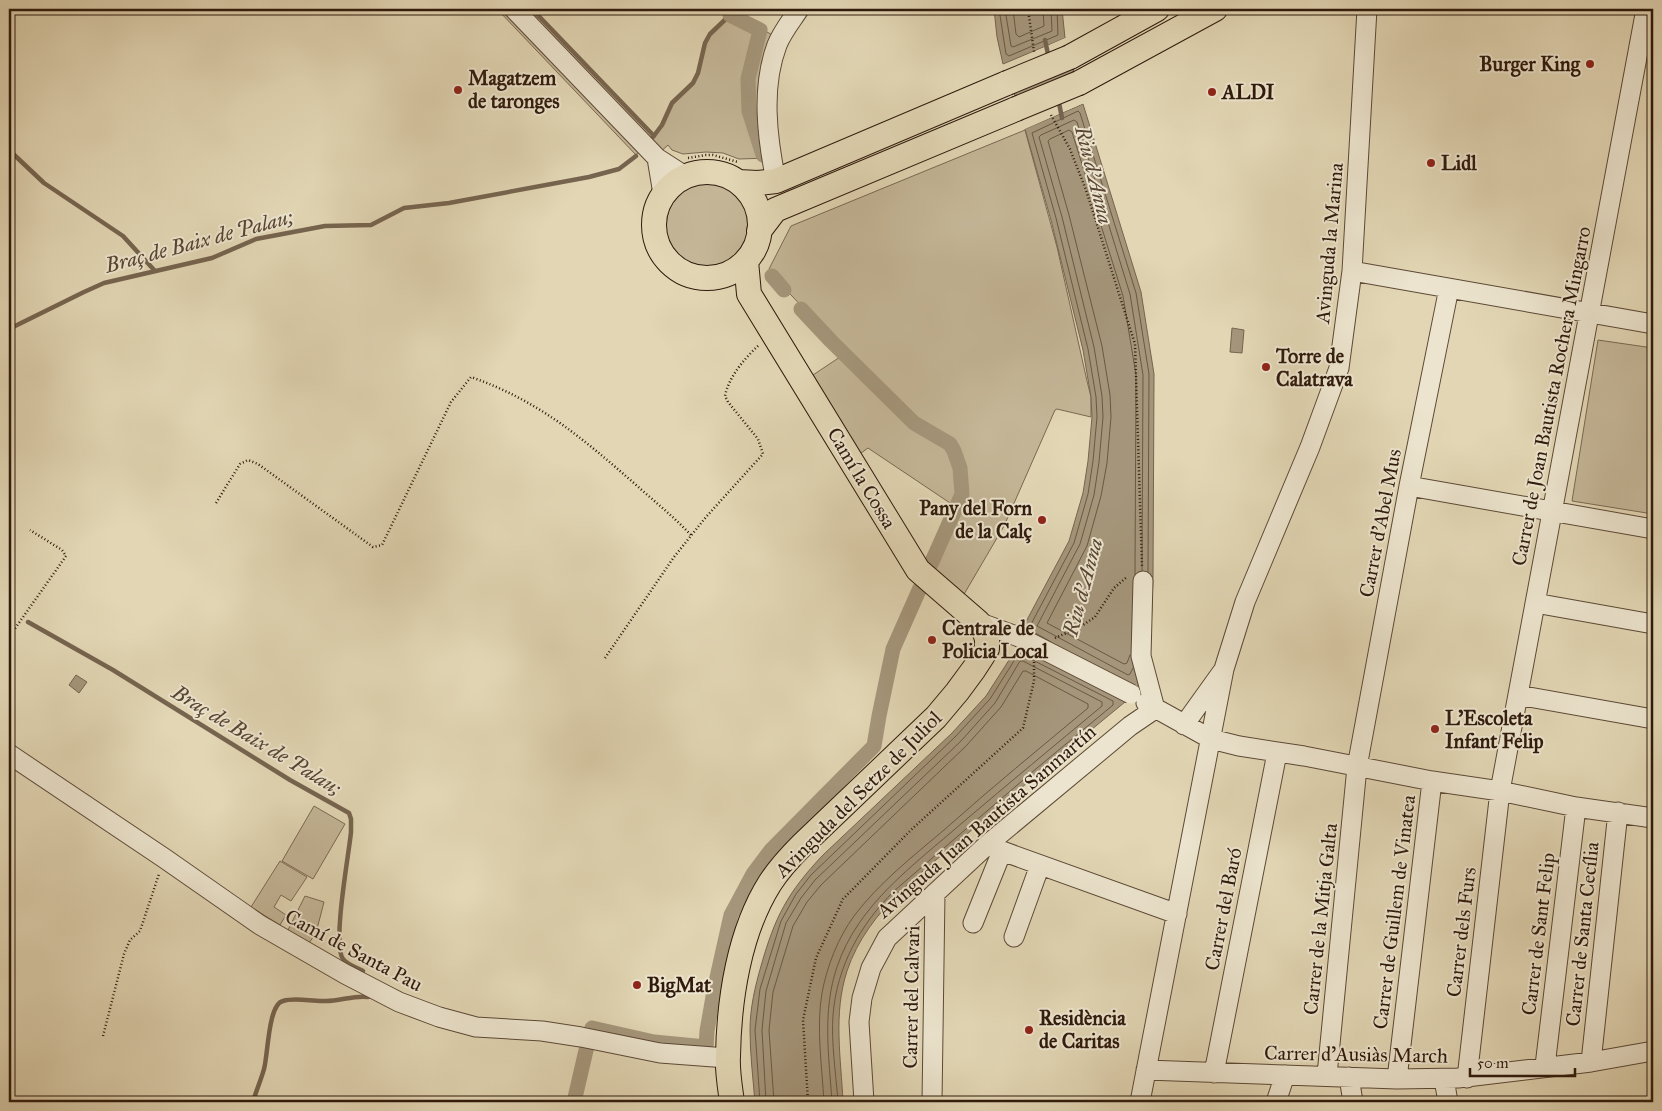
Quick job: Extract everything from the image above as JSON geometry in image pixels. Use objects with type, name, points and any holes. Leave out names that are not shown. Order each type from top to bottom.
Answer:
[{"type":"main road","points":[[740,173],[759,217],[759,231],[752,252],[746,261],[730,273],[720,276],[706,278],[692,276],[679,270],[668,261],[659,249],[654,235],[654,221],[656,206],[683,167],[698,172],[726,175],[740,173],[758,183],[776,181],[1070,57],[1157,9]]},
{"type":"main road","points":[[759,231],[775,210],[1079,83],[1215,9]]},
{"type":"main road","name":"Camí la Cossa","points":[[746,261],[749,294]]},
{"type":"main road","name":"Camí la Cossa","points":[[720,276],[749,294],[918,570],[978,622],[984,630],[987,639],[987,649]]},
{"type":"main road","name":"Avinguda del Setze de Juliol","points":[[732,1102],[727,1058],[733,993],[741,952],[754,913],[770,883],[802,845],[936,717],[974,669],[987,649]]},
{"type":"street","points":[[514,9],[657,158],[683,167]]},
{"type":"street","points":[[776,181],[772,163],[767,107],[770,68],[778,43],[800,9]]},
{"type":"street","name":"Avinguda la Marina","points":[[1224,669],[1245,602],[1310,447],[1339,368],[1352,271],[1367,9]]},
{"type":"street","name":"Carrer de Joan Bautista Rochera Mingarro","points":[[1500,791],[1646,9]]},
{"type":"street","points":[[657,158],[663,194]]},
{"type":"street","points":[[1352,271],[1653,324]]},
{"type":"street","name":"Carrer d'Abel Mus","points":[[1357,767],[1409,486],[1449,288]]},
{"type":"street","points":[[1409,486],[1653,529]]},
{"type":"street","points":[[1142,576],[1141,656],[1155,709]]},
{"type":"street","points":[[1535,603],[1653,624]]},
{"type":"street","points":[[978,622],[1016,636],[1131,694],[1212,740],[1432,781],[1500,791],[1576,807],[1653,818]]},
{"type":"street","points":[[987,649],[1016,636]]},
{"type":"street","points":[[1184,724],[1224,669]]},
{"type":"street","points":[[1140,1102],[1212,740],[1224,669]]},
{"type":"street","points":[[1518,695],[1653,719]]},
{"type":"street","name":"Avinguda Juan Bautista Sanmartín","points":[[864,1102],[859,1022],[862,998],[871,968],[887,938],[935,893],[995,847],[1130,726],[1155,709]]},
{"type":"street","name":"Carrer del Baró","points":[[1214,1073],[1277,753]]},
{"type":"street","name":"Camí de Santa Pau","points":[[9,754],[268,930],[399,1002],[439,1017],[476,1027],[542,1031],[660,1053],[727,1058]]},
{"type":"street","name":"Carrer de la Mitja Galta","points":[[1327,1075],[1357,767]]},
{"type":"street","name":"Carrer de Guillem de Vinatea","points":[[1397,1079],[1432,781]]},
{"type":"street","name":"Carrer dels Furs","points":[[1467,1078],[1500,791]]},
{"type":"street","name":"Carrer de Sant Felip","points":[[1544,1066],[1576,807]]},
{"type":"street","name":"Carrer de Santa Cecília","points":[[1591,1062],[1618,812]]},
{"type":"street","points":[[973,923],[995,847],[1177,914]]},
{"type":"street","points":[[1014,937],[1040,865]]},
{"type":"street","name":"Carrer del Calvari","points":[[932,1102],[935,893]]},
{"type":"street","name":"Carrer d'Ausiàs March","points":[[1146,1070],[1444,1079],[1467,1078],[1544,1066],[1591,1062],[1653,1051]]},
{"type":"street","points":[[1276,1102],[1285,1075]]},
{"type":"street","points":[[1349,1077],[1353,1102]]},
{"type":"street","points":[[1444,1079],[1448,1102]]},
{"type":"path","points":[[1028,9],[1034,55]]},
{"type":"path","points":[[1049,641],[1080,627],[1095,617],[1114,588],[1126,578],[1142,576],[1135,344],[1086,190],[1070,149],[1050,114]]},
{"type":"path","points":[[683,167],[713,155],[740,173]]},
{"type":"path","points":[[605,658],[668,564],[691,535],[763,454],[758,439],[725,396],[729,382],[749,354],[772,331]]},
{"type":"path","points":[[216,503],[240,464],[248,460],[258,464],[373,547],[382,545],[451,402],[471,377],[498,387],[548,413],[588,443],[691,535]]},
{"type":"path","points":[[9,637],[66,556],[62,550],[30,530]]},
{"type":"path","points":[[808,1102],[803,1020],[816,958],[843,899],[912,829],[1023,728],[1034,681],[1034,660]]},
{"type":"path","points":[[103,1036],[124,954],[130,940],[140,931],[164,858]]},
{"type":"shaded area","points":[[497,9],[509,9],[641,149],[636,155]]},
{"type":"shaded area","points":[[732,13],[778,38],[770,158],[739,159],[723,153],[706,152],[683,154],[672,150],[668,145],[656,156],[647,146],[663,126],[670,108],[677,98],[694,84],[699,73],[706,43],[711,34]]},
{"type":"shaded area","points":[[1025,130],[1057,247],[1091,397],[1091,417],[1055,410],[1004,526],[963,596],[924,562],[953,505],[868,448],[857,456],[807,379],[846,353],[773,276],[769,269],[791,226]]},
{"type":"shaded area","points":[[709,183],[725,187],[739,196],[748,210],[752,226],[748,242],[739,256],[725,265],[709,269],[693,265],[679,256],[670,242],[666,226],[670,210],[679,196],[693,187]]},
{"type":"shaded area","points":[[1598,340],[1653,348],[1653,514],[1572,501]]},
{"type":"shaded area","points":[[314,806],[345,824],[313,879],[282,861]]},
{"type":"shaded area","points":[[280,861],[307,877],[291,901],[281,895],[274,907],[286,915],[280,925],[251,907]]},
{"type":"shaded area","points":[[305,896],[324,902],[316,933],[309,943],[288,930]]},
{"type":"water","points":[[994,9],[1062,9],[1065,38],[1003,64],[997,37]]},
{"type":"water","points":[[1072,66],[1075,76],[1017,101],[1013,91]]},
{"type":"water","points":[[1083,104],[1141,292],[1154,374],[1153,579],[1150,657],[1139,684],[1134,691],[1021,631],[1069,541],[1083,493],[1092,417],[1091,397],[1083,350],[1051,220],[1025,129]]},
{"type":"water","points":[[1232,328],[1244,330],[1242,353],[1230,352]]},
{"type":"water","points":[[1018,646],[1125,702],[918,875],[884,909],[869,928],[857,948],[847,971],[840,1003],[839,1036],[843,1102],[755,1102],[750,1039],[752,1006],[766,949],[784,906],[800,881],[823,855],[952,733],[986,696]]},
{"type":"water","points":[[76,675],[87,682],[79,693],[69,685]]},
{"type":"pier","points":[[1065,38],[1062,42],[1002,66]]},
{"type":"pier","points":[[1082,101],[1084,103],[1025,129],[1024,127]]},
{"type":"waterway","points":[[532,9],[654,136]]},
{"type":"waterway","points":[[733,9],[730,15],[760,30],[748,79],[749,111],[763,155]]},
{"type":"waterway","name":"Braç de Baix de Palau;","points":[[653,137],[662,125],[672,103],[693,83],[698,73],[705,43],[710,34],[730,15]]},
{"type":"waterway","name":"Riu d'Anna","points":[[1045,40],[1049,59]]},
{"type":"waterway","name":"Riu d'Anna","points":[[1058,98],[1062,118]]},
{"type":"waterway","points":[[9,150],[44,183],[123,236],[155,271]]},
{"type":"waterway","name":"Braç de Baix de Palau;","points":[[9,329],[104,283],[212,258],[256,239],[325,226],[371,225],[404,208],[449,203],[589,177],[619,169],[636,156]]},
{"type":"waterway","points":[[772,276],[784,290]]},
{"type":"waterway","points":[[801,309],[914,423],[950,444],[954,451],[960,468],[962,494],[931,564]]},
{"type":"waterway","points":[[592,1028],[654,1042],[706,1047],[714,991],[731,915],[753,874],[771,850],[874,746],[893,649],[920,588]]},
{"type":"waterway","name":"Braç de Baix de Palau;","points":[[28,622],[113,670],[290,780],[349,813],[351,832],[340,918],[340,950],[344,961],[363,971]]},
{"type":"waterway","name":"Braç de Baix de Palau;","points":[[253,1102],[264,1069],[271,1020],[278,1004],[293,999],[326,1001],[368,997]]},
{"type":"waterway","points":[[574,1102],[587,1046]]},
{"type":"place","name":"Burger King","points":[[1590,64]]},
{"type":"place","name":"Magatzem de taronges","points":[[458,90]]},
{"type":"place","name":"ALDI","points":[[1212,92]]},
{"type":"place","name":"Lidl","points":[[1431,163]]},
{"type":"place","name":"Torre de Calatrava","points":[[1266,367]]},
{"type":"place","name":"Pany del Forn de la Calç","points":[[1042,520]]},
{"type":"place","name":"Centrale de Policia Local","points":[[932,640]]},
{"type":"place","name":"L'Escoleta Infant Felip","points":[[1435,729]]},
{"type":"place","name":"BigMat","points":[[637,985]]},
{"type":"place","name":"Residència de Caritas","points":[[1029,1030]]}]
